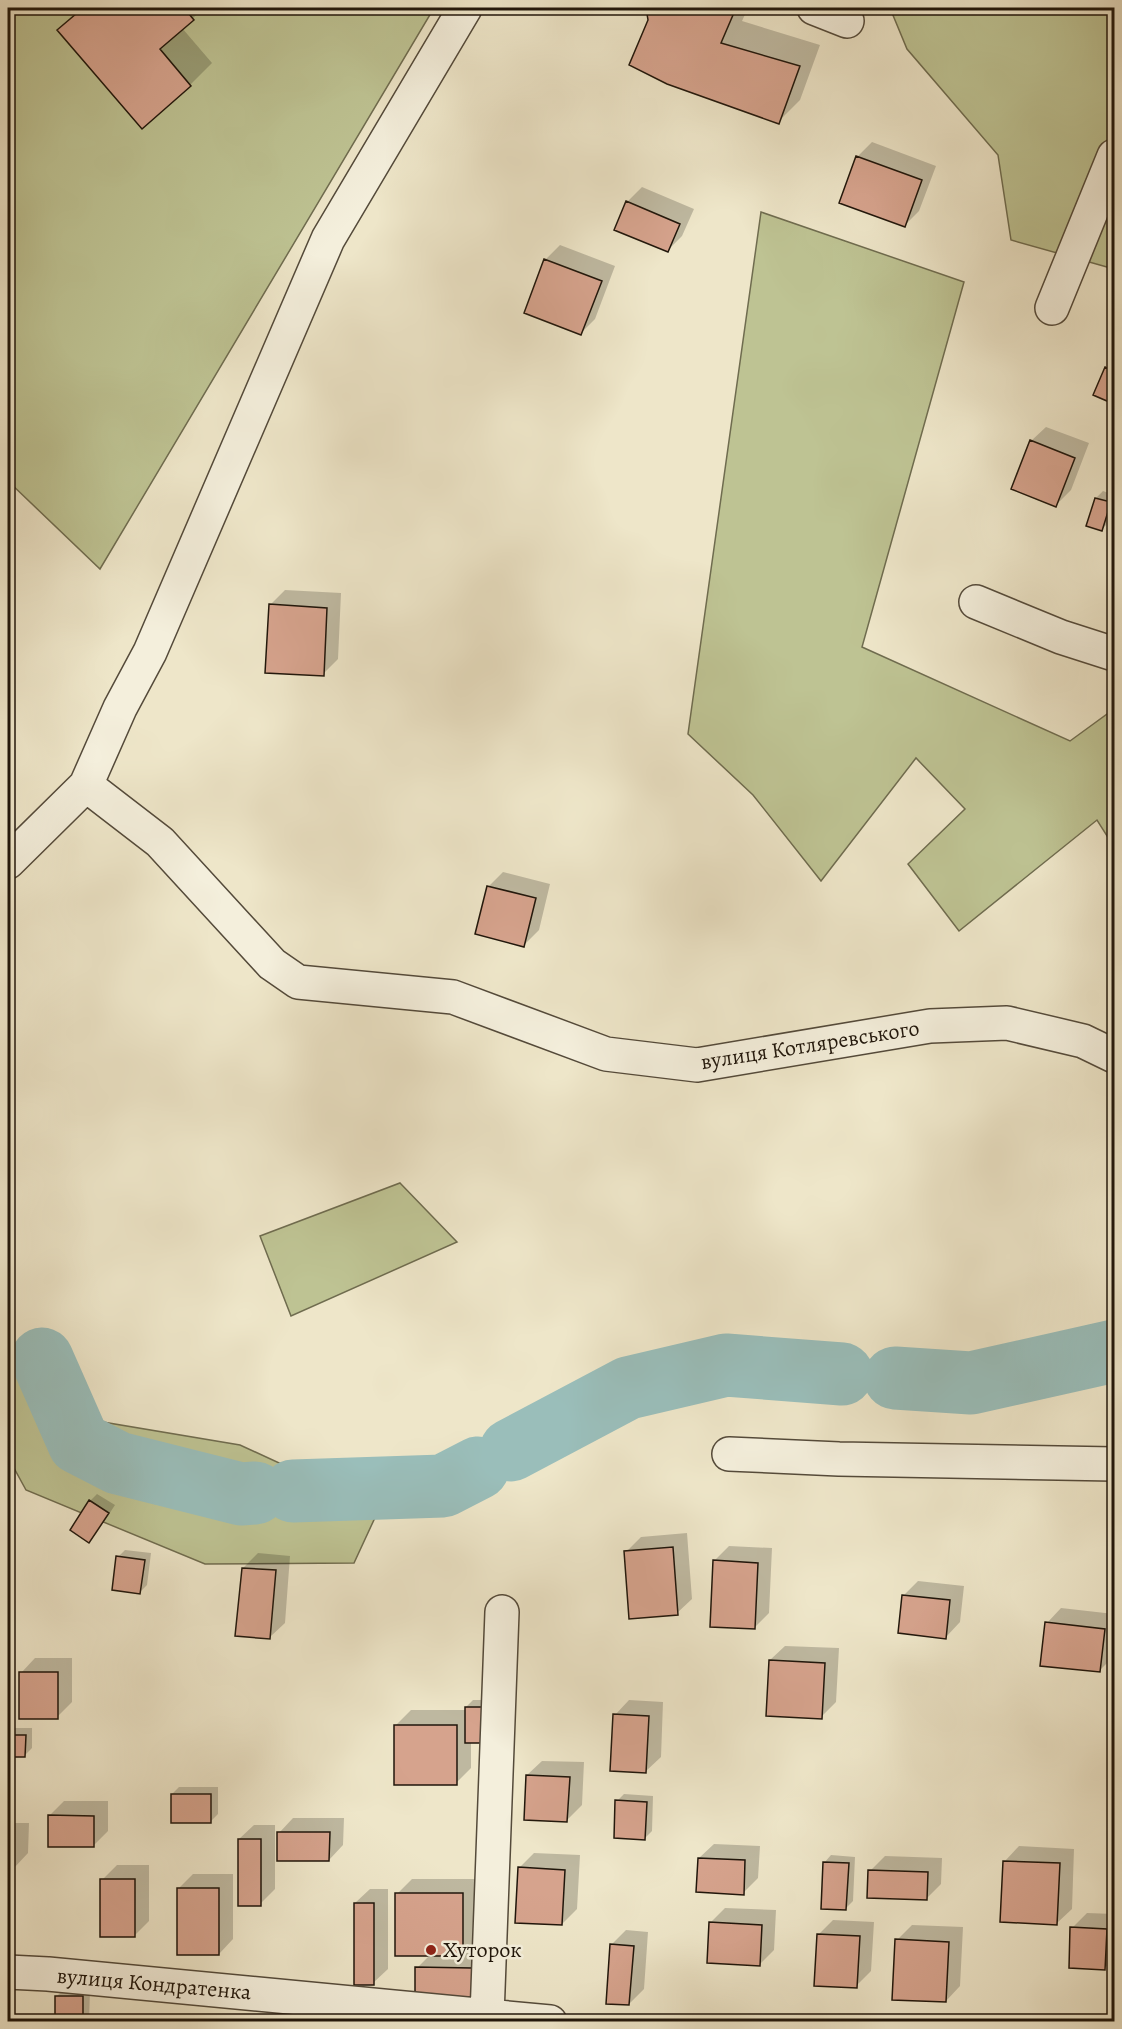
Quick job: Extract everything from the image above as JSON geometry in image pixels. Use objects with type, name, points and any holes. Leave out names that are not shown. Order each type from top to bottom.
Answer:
[{"type":"street","points":[[9,858],[86,785],[120,708],[150,652],[328,239],[465,8]]},
{"type":"street","points":[[814,8],[847,21]]},
{"type":"street","points":[[1052,308],[1114,156]]},
{"type":"street","points":[[976,602],[1061,637],[1114,654]]},
{"type":"street","name":"вулиця Котляревського","points":[[86,785],[160,842],[272,964],[298,982],[453,997],[606,1054],[698,1065],[930,1026],[1007,1023],[1083,1041],[1114,1056]]},
{"type":"street","points":[[729,1454],[839,1459],[1114,1464]]},
{"type":"street","points":[[487,2016],[502,1612]]},
{"type":"street","name":"вулиця Кондратенка","points":[[8,1972],[550,2022]]},
{"type":"green space","points":[[8,8],[434,8],[100,569],[8,481]]},
{"type":"green space","points":[[890,8],[1114,8],[1114,269],[1011,240],[998,155],[907,49]]},
{"type":"green space","points":[[761,212],[964,282],[862,647],[1070,741],[1114,709],[1114,847],[1097,820],[959,931],[908,864],[965,809],[916,758],[821,881],[753,795],[688,734]]},
{"type":"green space","points":[[400,1183],[457,1242],[291,1316],[260,1236]]},
{"type":"green space","points":[[63,1347],[103,1422],[240,1445],[379,1509],[354,1563],[205,1564],[26,1490],[8,1457],[8,1348]]},
{"type":"building","points":[[83,8],[184,8],[194,20],[160,49],[191,86],[142,129],[57,30]]},
{"type":"building","points":[[646,8],[736,8],[721,43],[800,66],[779,124],[667,84],[629,65],[648,20]]},
{"type":"building","points":[[856,156],[922,180],[905,227],[839,203]]},
{"type":"building","points":[[626,201],[680,224],[668,252],[614,230]]},
{"type":"building","points":[[544,259],[602,281],[581,335],[524,313]]},
{"type":"building","points":[[1105,367],[1114,372],[1114,404],[1093,395]]},
{"type":"building","points":[[1030,440],[1075,458],[1056,507],[1011,489]]},
{"type":"building","points":[[1095,498],[1111,502],[1102,531],[1086,526]]},
{"type":"building","points":[[269,604],[327,608],[324,676],[265,673]]},
{"type":"building","points":[[487,886],[536,898],[524,947],[475,934]]},
{"type":"building","points":[[89,1500],[109,1513],[89,1543],[70,1530]]},
{"type":"building","points":[[673,1547],[678,1615],[629,1619],[624,1551]]},
{"type":"building","points":[[116,1556],[145,1560],[140,1594],[112,1590]]},
{"type":"building","points":[[713,1560],[758,1563],[755,1629],[710,1627]]},
{"type":"building","points":[[242,1568],[276,1570],[270,1639],[235,1636]]},
{"type":"building","points":[[902,1595],[950,1600],[946,1639],[898,1633]]},
{"type":"building","points":[[1045,1622],[1105,1629],[1100,1672],[1040,1666]]},
{"type":"building","points":[[769,1660],[825,1663],[822,1719],[766,1716]]},
{"type":"building","points":[[19,1672],[58,1672],[58,1719],[19,1719]]},
{"type":"building","points":[[465,1707],[485,1707],[485,1743],[465,1743]]},
{"type":"building","points":[[613,1714],[649,1716],[646,1773],[610,1771]]},
{"type":"building","points":[[394,1725],[457,1725],[457,1785],[394,1785]]},
{"type":"building","points":[[8,1735],[26,1735],[25,1757],[8,1757]]},
{"type":"building","points":[[526,1775],[570,1777],[567,1822],[524,1820]]},
{"type":"building","points":[[171,1794],[211,1794],[211,1823],[171,1823]]},
{"type":"building","points":[[615,1800],[647,1802],[645,1840],[614,1838]]},
{"type":"building","points":[[48,1815],[94,1816],[94,1847],[48,1847]]},
{"type":"building","points":[[277,1832],[330,1832],[329,1861],[277,1861]]},
{"type":"building","points":[[8,1837],[14,1837],[14,1869],[8,1869]]},
{"type":"building","points":[[238,1839],[261,1839],[261,1906],[238,1906]]},
{"type":"building","points":[[698,1858],[745,1860],[744,1895],[696,1892]]},
{"type":"building","points":[[1003,1861],[1060,1863],[1057,1925],[1000,1922]]},
{"type":"building","points":[[823,1862],[849,1863],[846,1910],[821,1909]]},
{"type":"building","points":[[518,1867],[565,1870],[562,1925],[515,1923]]},
{"type":"building","points":[[868,1870],[928,1872],[927,1900],[867,1898]]},
{"type":"building","points":[[100,1879],[135,1879],[135,1937],[100,1937]]},
{"type":"building","points":[[177,1888],[219,1888],[219,1955],[177,1955]]},
{"type":"building","points":[[395,1893],[463,1893],[463,1956],[395,1956]]},
{"type":"building","points":[[354,1903],[374,1903],[374,1985],[354,1985]]},
{"type":"building","points":[[709,1922],[762,1925],[760,1966],[707,1963]]},
{"type":"building","points":[[1070,1927],[1107,1929],[1105,1970],[1069,1968]]},
{"type":"building","points":[[817,1934],[860,1936],[857,1988],[814,1986]]},
{"type":"building","points":[[895,1939],[949,1942],[946,2002],[892,2000]]},
{"type":"building","points":[[610,1944],[634,1946],[629,2005],[606,2004]]},
{"type":"building","points":[[415,1967],[472,1968],[472,1997],[415,1997]]},
{"type":"building","points":[[55,1996],[83,1996],[83,2022],[55,2022]]},
{"type":"waterway","points":[[895,1378],[971,1383],[1114,1351]]},
{"type":"waterway","points":[[42,1359],[79,1443],[118,1463],[241,1494],[255,1493]]},
{"type":"waterway","points":[[511,1450],[628,1388],[726,1365],[842,1374]]},
{"type":"waterway","points":[[293,1491],[443,1486],[478,1468]]},
{"type":"place","name":"Хуторок","points":[[431,1950]]}]
